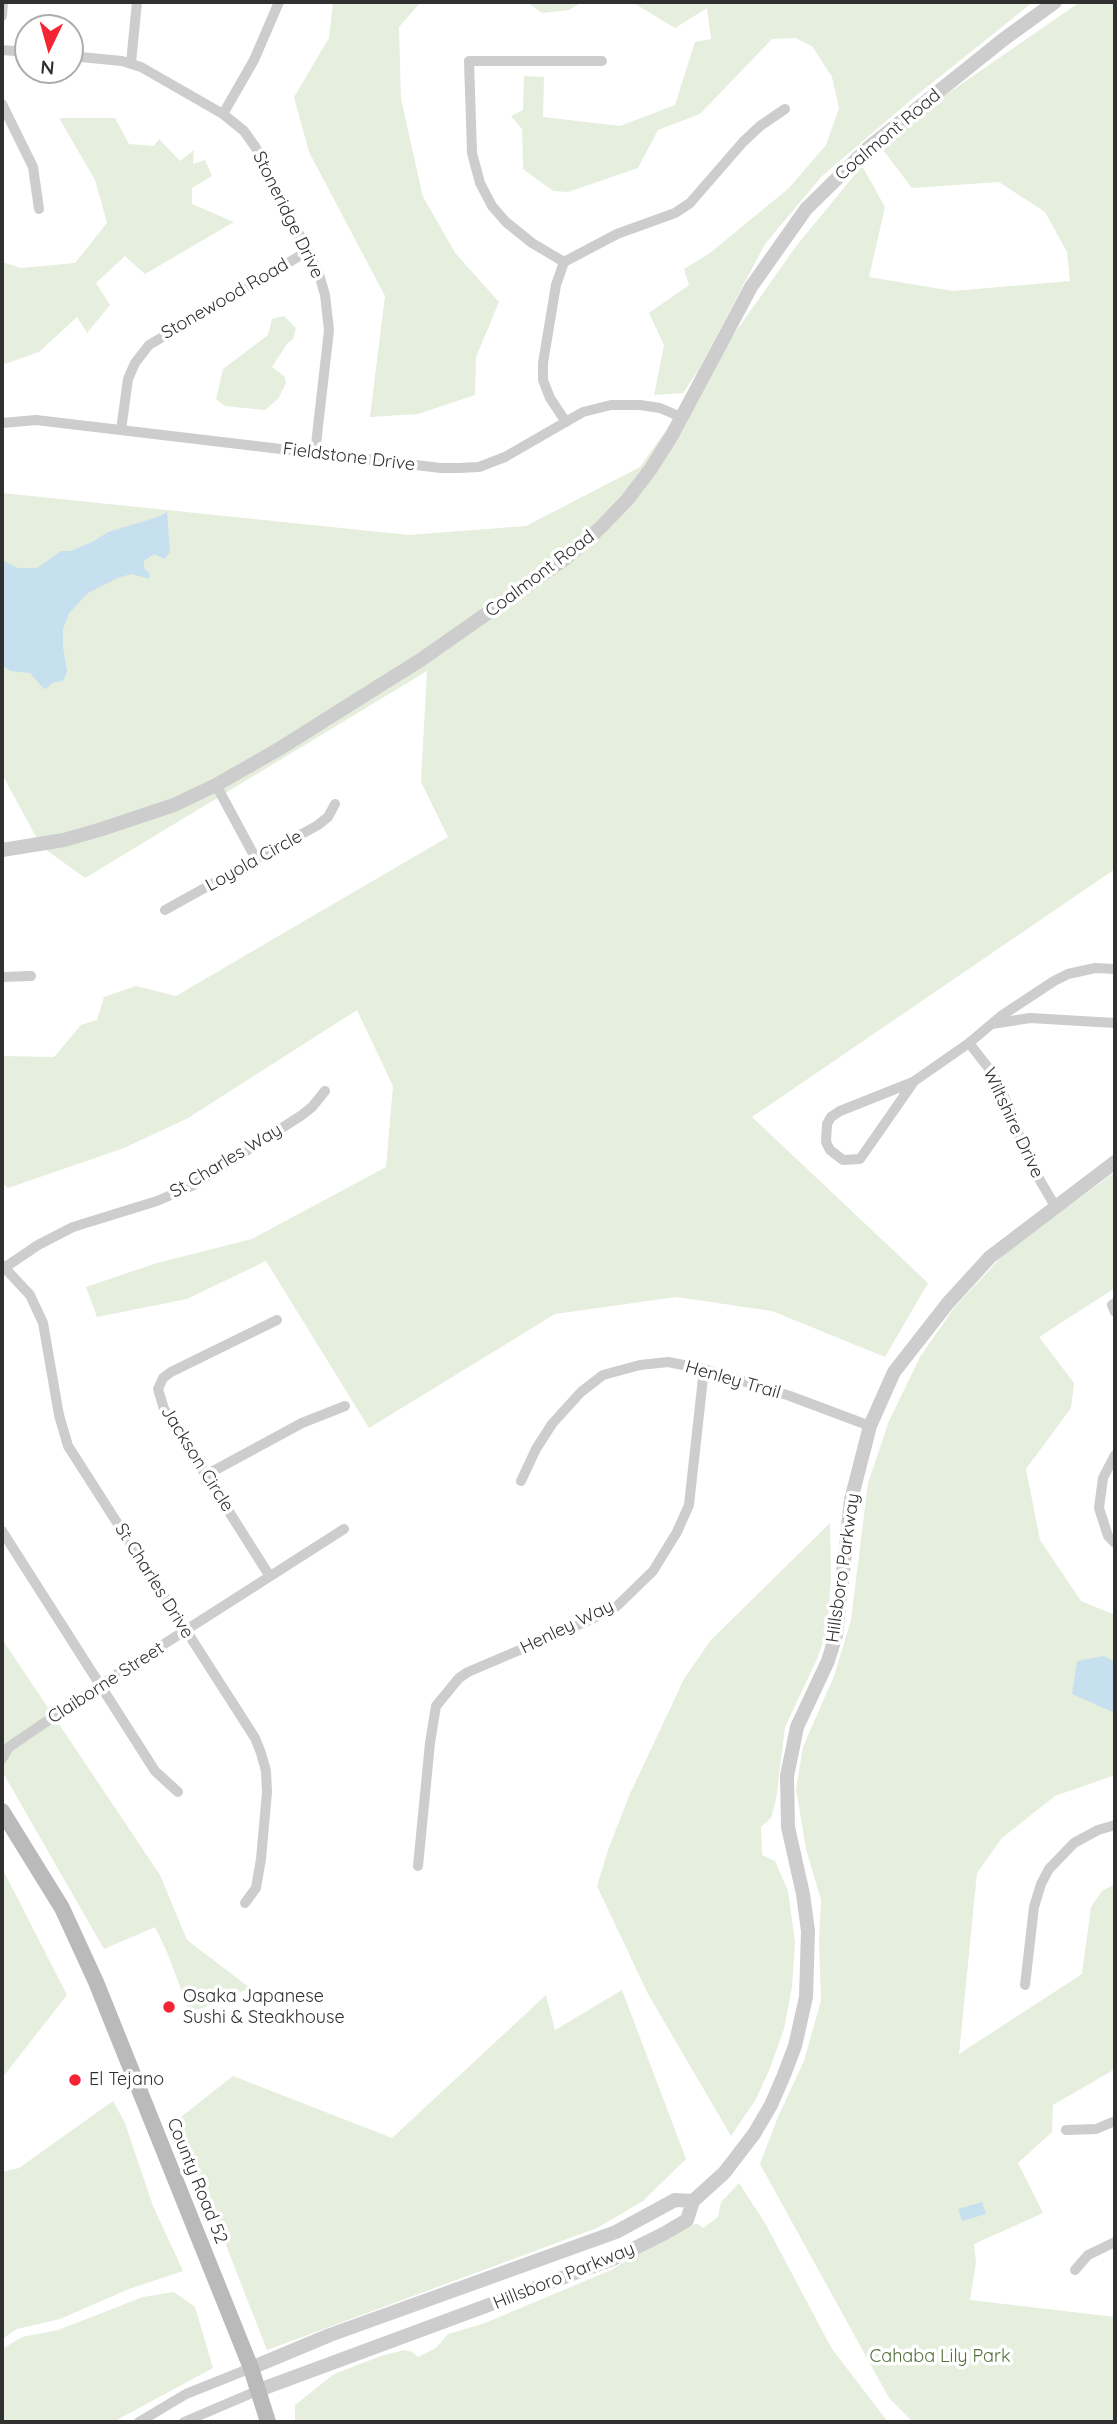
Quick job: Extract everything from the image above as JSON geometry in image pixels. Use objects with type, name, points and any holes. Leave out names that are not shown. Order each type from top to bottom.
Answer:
[{"type":"main road","name":"County Road 52","points":[[2,1811],[47,1882],[81,1946],[251,2368],[268,2422]]},
{"type":"street","points":[[2,16],[3,2]]},
{"type":"street","points":[[131,63],[137,2]]},
{"type":"street","points":[[223,114],[254,60],[279,2]]},
{"type":"street","name":"Coalmont Road","points":[[2,850],[64,840],[102,829],[173,805],[216,785],[279,749],[422,659],[566,558],[627,500],[650,470],[751,287],[806,209],[868,148],[1004,39],[1055,2]]},
{"type":"street","name":"Stoneridge Drive","points":[[84,58],[131,63],[223,114],[244,131],[256,148],[308,251],[325,295],[329,330],[315,453]]},
{"type":"street","points":[[564,262],[532,243],[506,222],[492,206],[480,183],[472,153],[469,61],[602,61]]},
{"type":"street","points":[[566,422],[550,398],[543,380],[542,363],[556,285],[564,262],[617,233],[675,214],[690,203],[751,134],[786,109]]},
{"type":"street","points":[[3,110],[33,167],[39,209]]},
{"type":"street","name":"Stonewood Road","points":[[121,430],[128,379],[135,363],[149,345],[308,251]]},
{"type":"street","name":"Fieldstone Drive","points":[[2,423],[36,420],[441,468],[479,467],[505,457],[583,412],[611,405],[660,408],[681,417]]},
{"type":"street","points":[[216,785],[256,859]]},
{"type":"street","name":"Loyola Circle","points":[[165,910],[318,825],[328,817],[335,804]]},
{"type":"street","points":[[913,1083],[860,1159],[842,1160],[830,1150],[825,1133],[831,1117],[852,1105],[913,1082],[1039,990],[1068,974],[1095,968],[1115,969]]},
{"type":"street","points":[[2,977],[31,975]]},
{"type":"street","points":[[992,1024],[1030,1018],[1115,1023]]},
{"type":"street","name":"Wiltshire Drive","points":[[970,1042],[994,1075],[1028,1160],[1055,1206]]},
{"type":"street","name":"St Charles Way","points":[[3,1266],[73,1227],[157,1201],[192,1186],[302,1115],[324,1091]]},
{"type":"street","name":"Hillsboro Parkway","points":[[184,2422],[259,2390],[613,2259],[687,2220],[693,2201],[724,2173],[761,2122],[785,2075],[798,2034],[808,1982],[808,1931],[788,1827],[787,1776],[797,1727],[828,1661],[836,1635],[851,1500],[870,1426],[894,1372],[948,1303],[990,1257],[1115,1162]]},
{"type":"street","name":"St Charles Drive","points":[[3,1266],[30,1295],[43,1323],[59,1415],[68,1446],[255,1738],[266,1771],[267,1791],[258,1882],[246,1903]]},
{"type":"street","name":"Jackson Circle","points":[[270,1575],[164,1409],[158,1393],[163,1378],[172,1372],[277,1320]]},
{"type":"street","name":"Henley Trail","points":[[521,1481],[536,1449],[552,1424],[581,1392],[603,1375],[632,1366],[668,1362],[704,1368],[870,1426]]},
{"type":"street","name":"Henley Way","points":[[418,1866],[436,1706],[459,1678],[468,1672],[617,1606],[653,1571],[677,1532],[689,1505],[704,1368]]},
{"type":"street","points":[[206,1475],[302,1423],[345,1406]]},
{"type":"street","points":[[1115,1455],[1103,1478],[1099,1508],[1108,1536],[1115,1543]]},
{"type":"street","name":"Claiborne Street","points":[[2,1759],[5,1747],[344,1529]]},
{"type":"street","points":[[2,1531],[155,1771],[178,1792]]},
{"type":"street","points":[[1026,1985],[1034,1907],[1049,1869],[1074,1843],[1098,1830],[1115,1825]]},
{"type":"street","points":[[1066,2130],[1096,2129],[1115,2121]]},
{"type":"street","name":"Hillsboro Parkway","points":[[139,2422],[186,2395],[330,2336],[616,2232],[676,2200],[693,2201]]},
{"type":"street","points":[[1075,2270],[1088,2255],[1115,2242]]},
{"type":"street","points":[[409,2308],[420,2332]]},
{"type":"green space","points":[[333,2],[426,2],[420,3],[399,27],[401,99],[423,197],[456,254],[499,302],[476,357],[475,395],[418,414],[370,417],[385,296],[309,152],[294,97],[329,38]]},
{"type":"green space","points":[[527,2],[582,2],[569,10],[542,13]]},
{"type":"green space","points":[[632,2],[1033,2],[912,99],[821,177],[765,244],[699,369],[683,393],[654,395],[664,345],[649,313],[689,285],[684,269],[710,253],[789,188],[826,145],[839,108],[832,77],[812,46],[795,38],[772,39],[700,114],[658,130],[638,168],[568,192],[553,191],[523,169],[522,129],[511,116],[523,110],[524,76],[544,77],[543,117],[620,126],[675,105],[695,42],[711,39],[707,8],[675,28]]},
{"type":"green space","points":[[1080,2],[1115,2],[1115,869],[752,1117],[928,1283],[885,1357],[772,1311],[676,1297],[555,1314],[369,1428],[266,1261],[187,1299],[97,1317],[86,1287],[157,1263],[252,1239],[386,1167],[393,1086],[357,1010],[188,1118],[124,1148],[8,1188],[2,1183],[2,1056],[54,1057],[81,1025],[97,1020],[104,997],[136,986],[176,996],[448,837],[421,782],[427,671],[85,878],[41,846],[2,774],[2,493],[409,535],[526,526],[640,467],[797,245],[862,166],[885,207],[869,277],[953,291],[1070,281],[1067,252],[1045,212],[999,182],[912,188],[883,150],[931,105]]},
{"type":"green space","points":[[59,118],[115,118],[129,144],[154,146],[159,139],[180,161],[194,150],[193,164],[205,160],[212,176],[192,188],[192,204],[234,222],[145,274],[125,256],[96,283],[110,305],[87,333],[77,317],[39,352],[2,365],[2,262],[21,268],[75,263],[107,223],[95,180]]},
{"type":"green space","points":[[284,316],[296,328],[293,339],[272,367],[285,377],[286,383],[278,399],[265,410],[225,406],[216,399],[223,369],[268,335],[272,319]]},
{"type":"green space","name":"Cahaba Lily Park","points":[[1115,1172],[1115,1288],[1039,1337],[1074,1383],[1071,1408],[1026,1469],[1040,1540],[1081,1601],[1115,1615],[1115,1775],[1055,1796],[1002,1838],[977,1873],[959,2054],[1082,1974],[1091,1907],[1102,1891],[1115,1884],[1115,2069],[1053,2105],[1052,2132],[1018,2163],[1043,2213],[974,2244],[976,2262],[970,2300],[1115,2317],[1115,2422],[913,2422],[889,2398],[760,2164],[804,2061],[821,2000],[821,1900],[806,1849],[796,1789],[803,1747],[834,1676],[851,1620],[868,1483],[889,1421],[920,1357],[954,1308],[1006,1252]]},
{"type":"green space","points":[[830,1523],[831,1579],[827,1632],[785,1727],[776,1800],[771,1818],[761,1827],[762,1855],[775,1861],[788,1891],[795,1942],[792,1987],[784,2029],[770,2068],[756,2099],[731,2136],[648,1994],[597,1886],[629,1796],[684,1679],[710,1641]]},
{"type":"green space","points":[[2,1639],[160,1875],[187,1940],[250,1988],[190,2013],[155,1927],[104,1949],[2,1771]]},
{"type":"green space","points":[[2,1868],[67,1995],[2,2078]]},
{"type":"green space","points":[[622,1990],[686,2159],[643,2201],[597,2228],[267,2350],[177,2120],[233,2076],[392,2138],[546,1995],[555,2030]]},
{"type":"green space","points":[[113,2101],[125,2123],[153,2206],[183,2271],[129,2289],[60,2319],[17,2329],[2,2339],[2,2172],[19,2168]]},
{"type":"green space","points":[[739,2183],[765,2223],[832,2349],[888,2422],[295,2422],[295,2405],[334,2374],[404,2350],[418,2357],[436,2348],[448,2334],[485,2323],[611,2270],[688,2225],[698,2224],[703,2228],[718,2217],[721,2202]]},
{"type":"green space","points":[[174,2292],[195,2307],[213,2368],[113,2422],[2,2422],[2,2349],[22,2337],[58,2330],[143,2297]]},
{"type":"water","points":[[167,512],[170,552],[165,559],[154,554],[144,561],[144,568],[150,574],[149,579],[132,574],[120,577],[88,593],[69,613],[63,629],[67,672],[63,681],[52,683],[46,689],[30,673],[11,671],[2,666],[2,560],[18,568],[37,568],[61,551],[71,551],[108,532]]},
{"type":"water","points":[[1104,1656],[1115,1662],[1115,1713],[1072,1694],[1077,1661]]},
{"type":"water","points":[[982,2202],[986,2214],[962,2221],[958,2209]]},
{"type":"place","name":"Osaka Japanese Sushi & Steakhouse","points":[[169,2007]]},
{"type":"place","name":"El Tejano","points":[[75,2080]]}]
